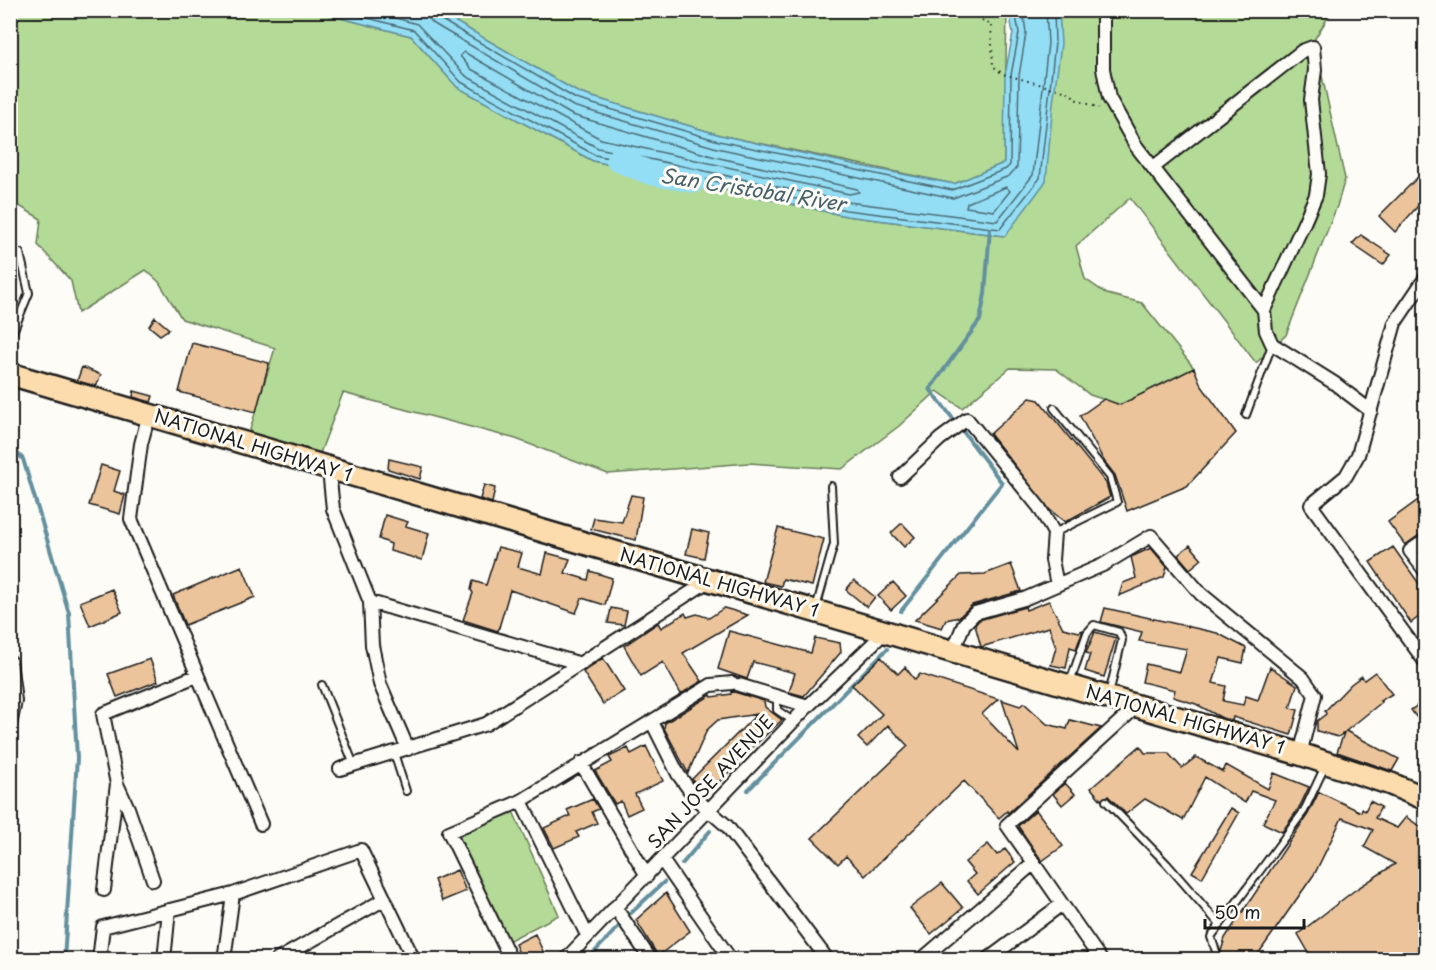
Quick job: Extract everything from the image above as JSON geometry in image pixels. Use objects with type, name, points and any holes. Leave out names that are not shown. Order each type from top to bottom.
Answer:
[{"type":"highway","name":"NATIONAL HIGHWAY 1","points":[[10,374],[1327,762],[1391,784],[1425,799]]},
{"type":"street","points":[[1103,10],[1103,69],[1109,98],[1136,146],[1155,166],[1264,309]]},
{"type":"street","points":[[1155,166],[1302,51],[1313,47],[1315,70],[1311,100],[1319,174],[1316,195],[1264,309],[1266,331],[1272,344],[1334,383],[1371,411]]},
{"type":"street","points":[[1425,277],[1395,322],[1358,455],[1347,476],[1311,505],[1425,663]]},
{"type":"street","points":[[149,414],[141,444],[131,519],[195,676],[261,824]]},
{"type":"street","points":[[900,477],[940,439],[967,419],[1039,507],[1054,533],[1052,560],[1057,585]]},
{"type":"street","points":[[330,470],[333,509],[370,602],[372,645],[380,684],[408,748]]},
{"type":"street","points":[[953,651],[964,624],[975,613],[1024,599],[1057,585],[1103,565],[1151,537],[1201,594],[1303,678],[1315,694],[1300,754]]},
{"type":"street","points":[[1425,540],[1410,551],[1425,572]]},
{"type":"street","points":[[340,769],[486,724],[710,580]]},
{"type":"street","points":[[370,602],[581,664]]},
{"type":"street","name":"SAN JOSE AVENUE","points":[[565,959],[711,811],[808,706],[885,632]]},
{"type":"street","points":[[10,662],[15,701],[10,725]]},
{"type":"street","points":[[153,880],[128,808],[117,784],[103,714],[195,676]]},
{"type":"street","points":[[512,960],[449,832],[521,801],[711,685],[736,684],[808,706]]},
{"type":"street","points":[[1101,960],[1007,825],[1137,706]]},
{"type":"street","points":[[652,722],[678,774],[696,799],[728,826],[828,960]]},
{"type":"street","points":[[581,763],[647,876]]},
{"type":"street","points":[[104,890],[117,784]]},
{"type":"street","points":[[521,801],[587,935]]},
{"type":"street","points":[[99,960],[103,927],[233,894],[361,850],[385,899],[409,958]]},
{"type":"street","points":[[662,860],[731,960]]},
{"type":"street","points":[[921,960],[920,958],[1034,863]]},
{"type":"street","points":[[224,960],[233,894]]},
{"type":"street","points":[[277,960],[385,899]]},
{"type":"street","points":[[987,960],[1062,904]]},
{"type":"street","points":[[615,907],[651,960]]},
{"type":"street","points":[[164,960],[169,910]]},
{"type":"lane","points":[[10,339],[29,293],[20,253]]},
{"type":"lane","points":[[1245,415],[1272,344]]},
{"type":"lane","points":[[1054,408],[1110,477],[1117,502],[1054,533]]},
{"type":"lane","points":[[816,611],[834,544],[831,486]]},
{"type":"lane","points":[[1069,686],[1088,633],[1094,625],[1109,628],[1119,632],[1122,640],[1108,697]]},
{"type":"lane","points":[[322,685],[354,765]]},
{"type":"lane","points":[[777,695],[777,710],[794,721]]},
{"type":"lane","points":[[394,753],[406,791]]},
{"type":"lane","points":[[1219,960],[1211,937],[1304,811],[1327,762]]},
{"type":"lane","points":[[1106,801],[1167,864],[1220,925]]},
{"type":"path","points":[[960,10],[991,24],[993,66],[1003,74],[1071,93]]},
{"type":"green space","points":[[10,11],[313,11],[411,36],[457,87],[593,161],[846,216],[1004,236],[1035,153],[1051,98],[1059,41],[1059,11],[1332,11],[1314,40],[1345,179],[1337,206],[1286,335],[1256,363],[1130,198],[1076,246],[1085,279],[1107,294],[1142,303],[1194,368],[1120,405],[1090,395],[1056,369],[1010,368],[962,408],[937,391],[899,426],[842,469],[749,463],[608,474],[516,439],[343,393],[320,453],[249,433],[275,348],[182,319],[159,282],[146,270],[78,313],[71,281],[38,245],[41,219],[11,201]]},
{"type":"green space","points":[[437,11],[1007,11],[1004,163],[954,184],[720,135],[579,93]]},
{"type":"green space","points":[[512,809],[559,915],[508,941],[456,838]]},
{"type":"water","points":[[313,11],[437,11],[579,93],[720,135],[954,184],[1004,163],[1005,75],[1013,33],[1009,11],[1059,11],[1061,44],[1046,181],[1005,236],[846,216],[593,161],[457,87],[411,36]]},
{"type":"building","points":[[1425,170],[1425,198],[1395,232],[1379,216]]},
{"type":"building","points":[[1361,235],[1391,255],[1383,265],[1352,244]]},
{"type":"building","points":[[155,317],[169,329],[160,335],[149,326]]},
{"type":"building","points":[[192,343],[269,363],[256,412],[179,392]]},
{"type":"building","points":[[82,367],[101,375],[96,386],[77,381]]},
{"type":"building","points":[[1194,368],[1201,385],[1236,433],[1187,486],[1127,511],[1115,475],[1104,461],[1080,416],[1104,399],[1120,405]]},
{"type":"building","points":[[134,391],[153,396],[151,402],[133,397]]},
{"type":"building","points":[[1030,398],[1039,400],[1106,483],[1110,497],[1065,522],[1050,510],[990,434]]},
{"type":"building","points":[[389,459],[423,467],[420,479],[388,469]]},
{"type":"building","points":[[101,465],[120,471],[114,491],[125,495],[120,514],[89,505]]},
{"type":"building","points":[[484,485],[495,488],[492,503],[480,499]]},
{"type":"building","points":[[631,495],[643,497],[636,540],[591,529],[594,518],[622,522]]},
{"type":"building","points":[[1425,495],[1425,531],[1405,545],[1388,522]]},
{"type":"building","points":[[385,515],[408,522],[406,526],[429,533],[422,560],[390,551],[391,544],[379,539]]},
{"type":"building","points":[[902,523],[915,537],[904,547],[891,533]]},
{"type":"building","points":[[778,528],[824,539],[812,586],[783,579],[781,586],[763,582]]},
{"type":"building","points":[[692,529],[709,533],[704,558],[686,554]]},
{"type":"building","points":[[1190,545],[1202,559],[1190,569],[1178,555]]},
{"type":"building","points":[[498,547],[522,553],[518,567],[542,574],[547,553],[570,559],[565,573],[588,580],[590,571],[612,578],[605,605],[582,598],[576,613],[510,590],[498,631],[463,620],[473,593],[471,590],[473,581],[486,585]]},
{"type":"building","points":[[1393,547],[1425,592],[1425,612],[1411,623],[1370,562]]},
{"type":"building","points":[[1151,548],[1167,567],[1164,577],[1119,596],[1123,583],[1136,578],[1131,557]]},
{"type":"building","points":[[1011,564],[1021,591],[972,605],[959,617],[946,620],[942,628],[915,620],[961,575],[985,574]]},
{"type":"building","points":[[242,566],[255,597],[185,625],[173,595]]},
{"type":"building","points":[[854,580],[875,597],[867,607],[846,590]]},
{"type":"building","points":[[893,582],[906,596],[891,610],[878,596]]},
{"type":"building","points":[[112,589],[122,612],[90,626],[80,602]]},
{"type":"building","points":[[1049,601],[1063,628],[1079,632],[1083,630],[1076,649],[1070,647],[1066,668],[1051,665],[1056,647],[1049,627],[981,647],[975,625],[979,620],[1025,607],[1026,610]]},
{"type":"building","points":[[611,608],[627,611],[624,625],[608,623]]},
{"type":"building","points":[[724,608],[748,615],[683,653],[702,681],[681,694],[663,662],[641,676],[624,646],[658,623],[661,628],[685,613],[687,617],[697,614],[709,618]]},
{"type":"building","points":[[1105,608],[1217,633],[1246,648],[1243,663],[1221,658],[1213,683],[1226,686],[1223,701],[1243,705],[1246,696],[1258,700],[1270,667],[1297,685],[1290,708],[1298,710],[1291,735],[1233,717],[1232,721],[1222,718],[1196,704],[1173,697],[1175,690],[1142,682],[1146,664],[1180,672],[1187,649],[1139,641],[1142,632],[1101,622]]},
{"type":"building","points":[[729,631],[811,653],[815,638],[840,643],[841,652],[804,696],[789,692],[795,673],[753,662],[747,679],[718,669]]},
{"type":"building","points":[[1095,632],[1116,638],[1104,677],[1085,671],[1090,654],[1086,653]]},
{"type":"building","points":[[881,657],[898,674],[905,667],[915,680],[920,674],[998,699],[982,714],[1019,753],[1002,700],[1020,706],[1024,703],[1047,724],[1067,729],[1070,720],[1101,728],[1008,813],[1007,811],[999,818],[964,781],[865,876],[846,856],[838,864],[812,838],[908,746],[888,725],[867,747],[858,738],[882,714],[852,685]]},
{"type":"building","points":[[603,658],[624,691],[603,704],[583,672]]},
{"type":"building","points":[[150,659],[158,681],[117,697],[108,674]]},
{"type":"building","points":[[1375,672],[1392,694],[1380,701],[1382,702],[1346,731],[1399,759],[1392,771],[1337,752],[1344,733],[1338,737],[1317,731],[1317,721],[1326,714],[1325,711],[1351,684],[1362,676],[1364,680]]},
{"type":"building","points":[[731,691],[764,701],[765,707],[782,720],[730,768],[731,770],[706,795],[692,779],[757,714],[718,720],[707,730],[688,773],[664,728],[665,723],[711,695],[712,697],[731,694]]},
{"type":"building","points":[[1425,700],[1425,712],[1417,718],[1411,710]]},
{"type":"building","points":[[646,746],[663,781],[635,794],[642,808],[627,815],[621,801],[615,804],[595,771],[612,762],[609,757],[628,748],[631,754]]},
{"type":"building","points":[[1140,746],[1145,753],[1168,753],[1182,768],[1196,757],[1223,772],[1226,765],[1268,789],[1274,773],[1309,787],[1299,808],[1282,832],[1263,823],[1275,800],[1251,791],[1245,803],[1205,777],[1183,820],[1145,799],[1126,814],[1108,796],[1101,800],[1091,788]]},
{"type":"building","points":[[1065,783],[1075,794],[1062,805],[1053,794]]},
{"type":"building","points":[[1319,792],[1361,812],[1362,809],[1365,811],[1370,801],[1381,807],[1375,818],[1397,828],[1406,817],[1425,830],[1425,960],[1313,960],[1298,934],[1355,890],[1395,864],[1364,847],[1373,830],[1342,818],[1315,873],[1254,960],[1224,960],[1221,951],[1225,938],[1308,814]]},
{"type":"building","points":[[593,799],[599,809],[592,812],[597,823],[576,832],[579,837],[554,848],[544,828],[570,816],[567,810]]},
{"type":"building","points":[[1231,808],[1239,813],[1202,878],[1192,872]]},
{"type":"building","points":[[1036,810],[1063,846],[1042,861],[1018,826]]},
{"type":"building","points":[[988,844],[997,855],[1005,849],[1015,862],[978,894],[967,881],[975,874],[965,862]]},
{"type":"building","points":[[457,870],[466,891],[442,901],[434,880]]},
{"type":"building","points":[[942,883],[963,908],[931,934],[910,908]]},
{"type":"building","points":[[666,893],[690,931],[658,956],[636,920]]},
{"type":"building","points":[[535,934],[547,960],[522,960],[515,944]]},
{"type":"waterway","name":"San Cristobal River","points":[[618,160],[650,173],[694,181]]},
{"type":"waterway","points":[[954,420],[930,389],[980,320],[985,294],[990,229]]},
{"type":"waterway","points":[[901,611],[1002,483],[962,430]]},
{"type":"waterway","points":[[10,446],[23,459],[69,613],[77,758],[64,960]]},
{"type":"waterway","points":[[748,790],[887,649]]},
{"type":"waterway","points":[[682,864],[710,831]]},
{"type":"waterway","points":[[631,913],[664,882]]},
{"type":"waterway","points":[[587,960],[620,925]]}]
